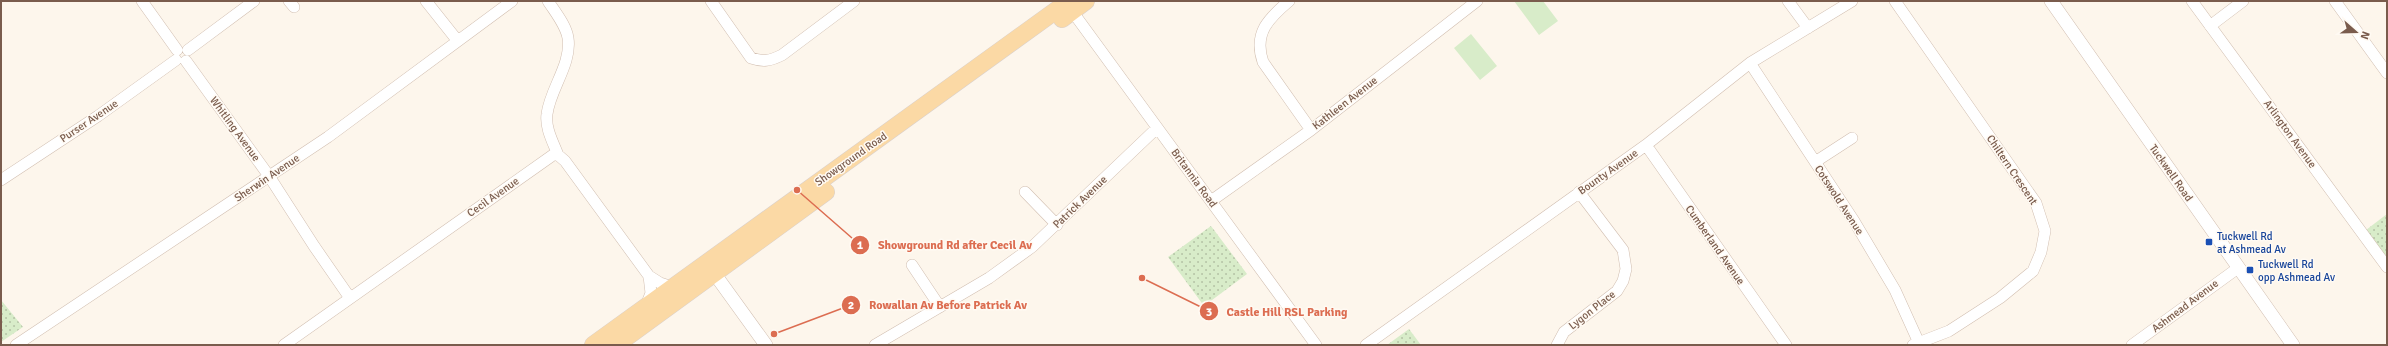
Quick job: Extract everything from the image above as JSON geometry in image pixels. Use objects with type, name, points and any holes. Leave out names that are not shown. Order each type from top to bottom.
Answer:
[{"type":"main road","name":"Showground Road","points":[[616,345],[710,267],[1070,6],[1086,1]]},
{"type":"main road","name":"Showground Road","points":[[593,345],[672,287],[710,267]]},
{"type":"street","name":"Whitling Avenue","points":[[142,1],[269,176],[314,246],[350,298]]},
{"type":"street","name":"Purser Avenue","points":[[1,180],[98,116],[254,1]]},
{"type":"street","points":[[426,1],[457,40]]},
{"type":"street","name":"Sherwin Avenue","points":[[16,345],[328,137],[457,40],[512,1]]},
{"type":"street","points":[[548,1],[566,31],[568,39],[566,57],[547,114],[547,127],[558,155],[565,161],[649,276],[660,283],[672,287]]},
{"type":"street","points":[[711,1],[751,58],[760,61],[771,60],[782,55],[854,1]]},
{"type":"street","points":[[1290,1],[1270,17],[1264,26],[1259,44],[1260,52],[1263,62],[1310,130]]},
{"type":"street","name":"Kathleen Avenue","points":[[1211,201],[1310,130],[1477,1]]},
{"type":"street","points":[[1788,1],[1808,28]]},
{"type":"street","name":"Bounty Avenue","points":[[1366,345],[1646,145],[1750,63],[1852,1]]},
{"type":"street","name":"Chiltern Crescent","points":[[1895,1],[2036,203],[2045,231],[2041,252],[2033,271],[2000,298],[1949,331],[1916,344]]},
{"type":"street","name":"Tuckwell Road","points":[[2051,1],[2293,345]]},
{"type":"street","name":"Arlington Avenue","points":[[2192,1],[2387,267]]},
{"type":"street","points":[[2210,26],[2243,1]]},
{"type":"street","points":[[2335,1],[2387,74]]},
{"type":"street","name":"Britannia Road","points":[[1070,6],[1157,128],[1316,345]]},
{"type":"street","name":"Cotswold Avenue","points":[[1750,63],[1854,221],[1895,290],[1916,344]]},
{"type":"street","name":"Patrick Avenue","points":[[875,345],[1004,268],[1057,225],[1157,128]]},
{"type":"street","points":[[1814,162],[1852,138]]},
{"type":"street","name":"Cumberland Avenue","points":[[1646,145],[1786,345]]},
{"type":"street","name":"Cecil Avenue","points":[[284,345],[544,160],[558,155]]},
{"type":"street","points":[[1025,192],[1057,225]]},
{"type":"street","name":"Lygon Place","points":[[1557,345],[1564,332],[1617,291],[1623,281],[1626,269],[1623,250],[1579,192]]},
{"type":"street","points":[[912,264],[940,307]]},
{"type":"street","points":[[710,267],[766,345]]},
{"type":"street","name":"Ashmead Avenue","points":[[2135,344],[2238,268]]},
{"type":"street","points":[[645,308],[651,293],[649,276]]},
{"type":"green space","points":[[1514,1],[1543,1],[1558,21],[1539,35]]},
{"type":"green space","points":[[1471,34],[1497,66],[1480,80],[1454,48]]},
{"type":"green space","points":[[2387,214],[2387,259],[2366,230]]},
{"type":"green space","points":[[1211,226],[1247,274],[1204,306],[1168,257]]},
{"type":"green space","points":[[1,300],[23,327],[1,342]]},
{"type":"green space","points":[[1409,329],[1421,345],[1387,345]]},
{"type":"place","name":"Showground Rd after Cecil Av","points":[[797,190]]},
{"type":"place","name":"Tuckwell Rd at Ashmead Av","points":[[2209,242]]},
{"type":"place","name":"Tuckwell Rd opp Ashmead Av","points":[[2250,270]]},
{"type":"place","name":"Castle Hill RSL Parking","points":[[1142,278]]},
{"type":"place","name":"Rowallan Av Before Patrick Av","points":[[774,334]]}]
